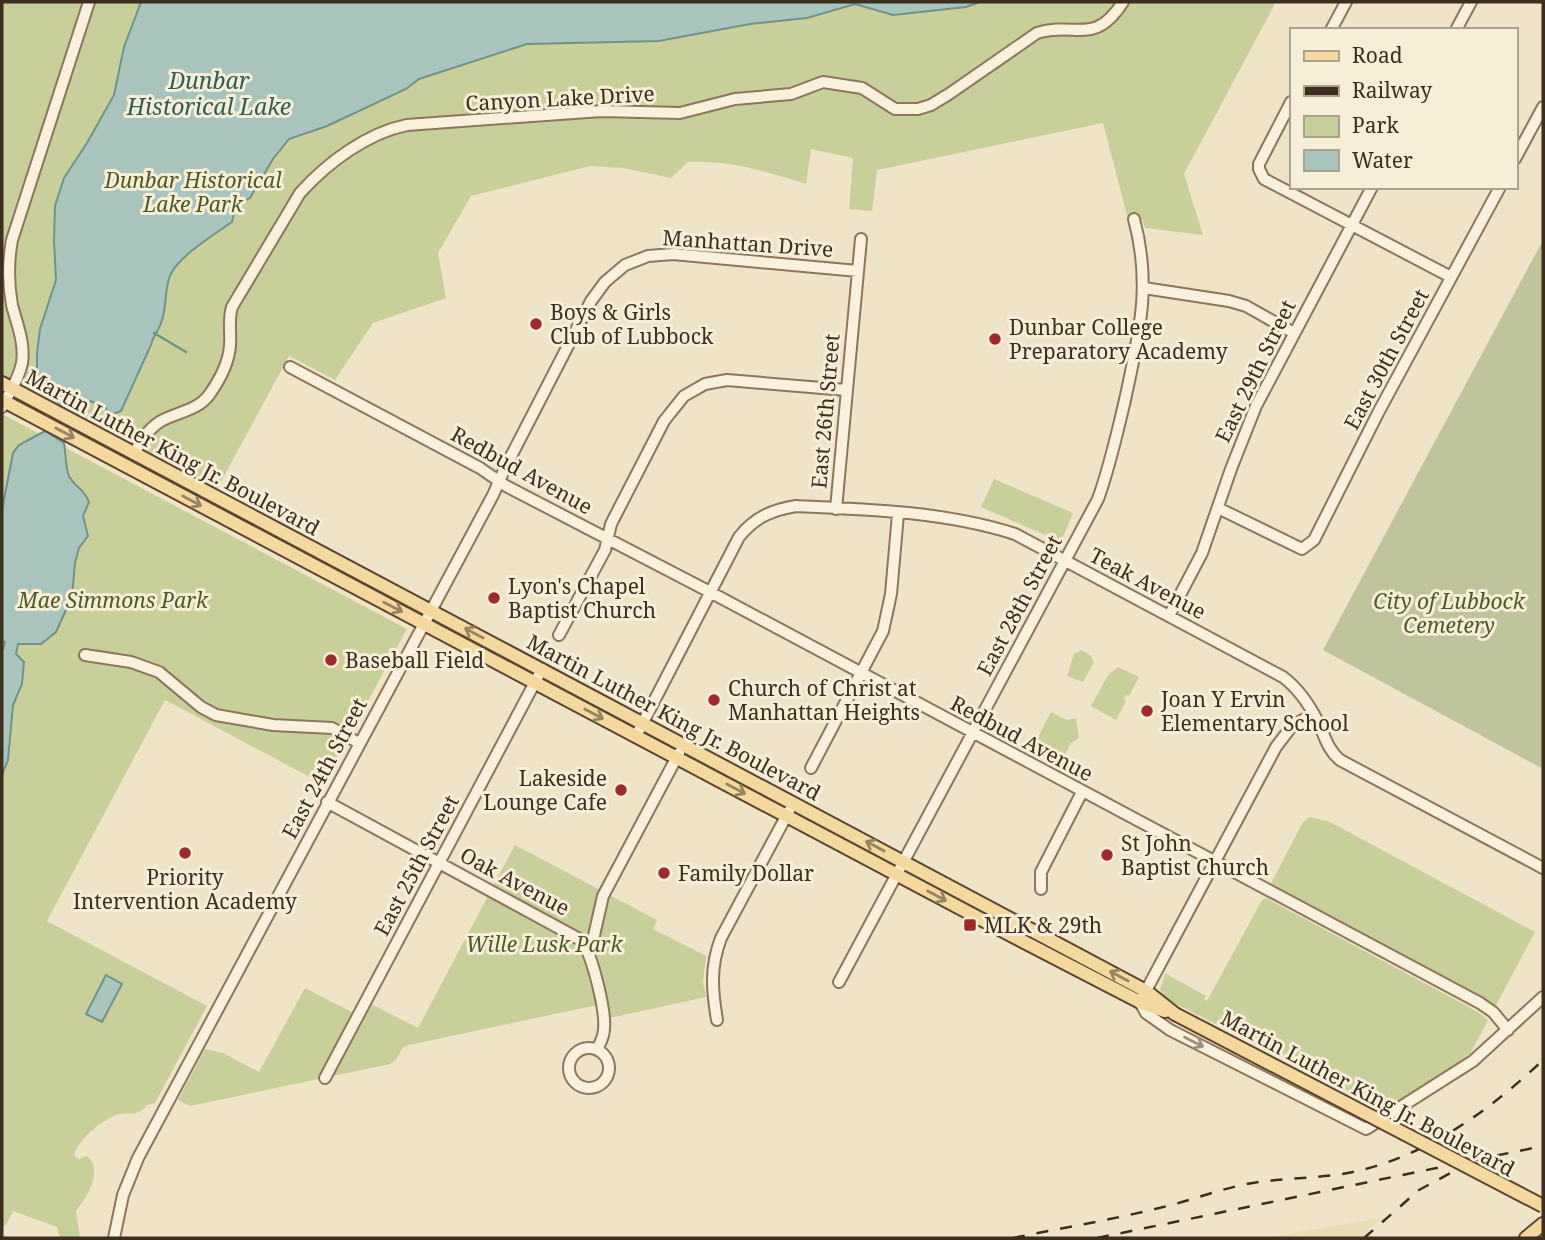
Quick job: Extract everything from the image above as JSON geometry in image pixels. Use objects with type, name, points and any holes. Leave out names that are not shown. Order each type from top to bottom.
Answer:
[{"type":"main road","name":"Martin Luther King Jr. Boulevard","points":[[7,385],[903,861],[1143,997]]},
{"type":"main road","name":"Martin Luther King Jr. Boulevard","points":[[3,403],[896,874],[1143,997],[1543,1206]]},
{"type":"main road","points":[[1526,1238],[1543,1224]]},
{"type":"street","points":[[3,403],[7,385],[22,367],[23,354],[10,292],[9,257],[12,240],[89,2]]},
{"type":"street","name":"Canyon Lake Drive","points":[[134,454],[149,430],[160,422],[200,405],[208,397],[224,368],[229,352],[229,316],[232,307],[300,193],[330,165],[390,128],[602,111],[680,113],[735,99],[791,94],[823,82],[862,88],[895,109],[918,109],[949,94],[1037,33],[1046,30],[1092,30],[1109,19],[1123,2]]},
{"type":"street","points":[[1332,28],[1346,2]]},
{"type":"street","points":[[1457,28],[1471,2]]},
{"type":"street","points":[[1290,105],[1263,155],[1259,169],[1264,178],[1451,277]]},
{"type":"street","points":[[1517,155],[1543,107]]},
{"type":"street","name":"East 29th Street","points":[[1169,616],[1198,561],[1256,405],[1371,189]]},
{"type":"street","name":"East 30th Street","points":[[1218,508],[1302,549],[1314,540],[1378,412],[1499,189]]},
{"type":"street","name":"East 28th Street","points":[[839,982],[1098,499],[1110,464],[1140,331],[1144,288],[1142,257],[1134,219]]},
{"type":"street","name":"East 26th Street","points":[[636,736],[739,537],[762,515],[772,511],[796,506],[836,509],[860,239]]},
{"type":"street","name":"Manhattan Drive","points":[[636,260],[673,254],[858,271]]},
{"type":"street","name":"East 24th Street","points":[[114,1238],[123,1195],[138,1158],[424,623],[591,301],[614,273],[636,260]]},
{"type":"street","points":[[1144,288],[1229,300],[1246,306],[1294,333]]},
{"type":"street","name":"Redbud Avenue","points":[[290,367],[607,539],[1480,1003],[1493,1012],[1508,1030]]},
{"type":"street","points":[[559,635],[605,551],[611,524],[668,413],[676,403],[705,384],[727,380],[846,390]]},
{"type":"street","name":"Teak Avenue","points":[[836,509],[949,518],[992,526],[1015,534],[1283,677],[1293,684],[1314,714]]},
{"type":"street","points":[[811,768],[883,631],[897,552],[898,514]]},
{"type":"street","points":[[85,655],[131,662],[159,673],[201,707],[216,715],[274,725],[332,728],[359,743]]},
{"type":"street","name":"East 25th Street","points":[[325,1078],[542,669]]},
{"type":"street","points":[[1543,868],[1340,760],[1333,754],[1314,714],[1292,726],[1284,734],[1143,997],[1146,1013],[1170,1030],[1366,1129],[1473,1061],[1543,997]]},
{"type":"street","points":[[597,1050],[603,1038],[604,1021],[590,953],[603,896],[683,744]]},
{"type":"street","points":[[1041,889],[1041,872],[1082,792]]},
{"type":"street","name":"Oak Avenue","points":[[327,802],[575,935],[582,940],[590,953]]},
{"type":"street","points":[[717,1020],[712,988],[713,957],[793,803]]},
{"type":"shaded area","points":[[1382,1218],[1360,1238],[1263,1238]]},
{"type":"green space","name":"Dunbar Historical Lake Park","points":[[2,2],[1276,2],[1184,174],[1203,235],[1145,228],[1142,219],[1129,223],[1103,123],[877,170],[872,211],[849,209],[853,158],[811,149],[806,184],[733,165],[688,162],[671,178],[623,168],[590,166],[471,196],[438,253],[446,298],[373,323],[335,380],[289,356],[216,491],[2,377]]},
{"type":"green space","name":"City of Lubbock Cemetery","points":[[1543,240],[1543,769],[1323,650]]},
{"type":"green space","name":"Mae Simmons Park","points":[[2,414],[407,629],[323,784],[165,700],[47,921],[207,1006],[155,1103],[136,1113],[110,1118],[80,1143],[74,1155],[79,1159],[87,1156],[92,1162],[94,1176],[89,1192],[76,1211],[80,1238],[60,1238],[57,1227],[13,1211],[2,1228]]},
{"type":"green space","points":[[994,479],[1073,513],[1061,542],[981,507]]},
{"type":"green space","points":[[1082,650],[1091,656],[1094,662],[1083,682],[1067,676],[1074,654]]},
{"type":"green space","points":[[1118,667],[1139,677],[1129,696],[1126,695],[1126,701],[1116,720],[1091,706],[1108,675]]},
{"type":"green space","points":[[1051,712],[1067,720],[1076,718],[1079,738],[1071,743],[1061,762],[1033,747]]},
{"type":"green space","points":[[1310,817],[1330,822],[1535,932],[1495,1007],[1270,885],[1303,822]]},
{"type":"green space","name":"Wille Lusk Park","points":[[515,845],[657,920],[653,929],[706,956],[703,982],[706,997],[610,1018],[607,1003],[409,1045],[403,1047],[396,1060],[390,1064],[190,1106],[178,1100],[205,1049],[223,1053],[259,1072],[305,988],[363,1018],[371,1004],[418,1028]]},
{"type":"green space","points":[[1266,898],[1478,1012],[1488,1020],[1470,1054],[1390,1112],[1166,999],[1160,990],[1165,973],[1206,996],[1204,999],[1207,1001],[1262,900]]},
{"type":"water","name":"Dunbar Historical Lake","points":[[141,2],[980,2],[966,7],[893,15],[855,4],[807,18],[750,24],[659,41],[527,44],[419,79],[406,89],[327,126],[289,139],[273,159],[250,198],[236,205],[232,222],[197,246],[174,269],[168,282],[161,323],[121,411],[109,416],[106,408],[91,401],[81,405],[81,412],[77,415],[58,404],[53,391],[37,373],[40,329],[56,280],[55,206],[64,178],[114,95],[124,47]]},
{"type":"water","points":[[45,431],[64,443],[69,476],[89,502],[83,516],[88,536],[79,548],[72,597],[56,632],[41,644],[18,644],[16,654],[24,662],[22,684],[13,705],[8,760],[2,775],[2,652],[5,642],[2,641],[2,510],[13,453],[19,445]]},
{"type":"water","points":[[106,975],[122,984],[102,1022],[86,1014]]},
{"type":"waterway","points":[[154,333],[186,352]]},
{"type":"railway","points":[[1013,1238],[1155,1209],[1242,1185],[1342,1174],[1371,1168],[1451,1132],[1499,1098],[1543,1060]]},
{"type":"railway","points":[[1097,1238],[1543,1146]]},
{"type":"railway","points":[[1364,1238],[1419,1190],[1456,1170]]},
{"type":"place","name":"Boys & Girls Club of Lubbock","points":[[536,324]]},
{"type":"place","name":"Dunbar College Preparatory Academy","points":[[995,339]]},
{"type":"place","name":"Lyon's Chapel Baptist Church","points":[[494,598]]},
{"type":"place","name":"Baseball Field","points":[[331,660]]},
{"type":"place","name":"Church of Christ at Manhattan Heights","points":[[714,700]]},
{"type":"place","name":"Joan Y Ervin Elementary School","points":[[1147,711]]},
{"type":"place","name":"Lakeside Lounge Cafe","points":[[621,790]]},
{"type":"place","name":"Priority Intervention Academy","points":[[185,853]]},
{"type":"place","name":"St John Baptist Church","points":[[1107,855]]},
{"type":"place","name":"Family Dollar","points":[[664,873]]},
{"type":"place","name":"MLK & 29th","points":[[970,925]]}]
